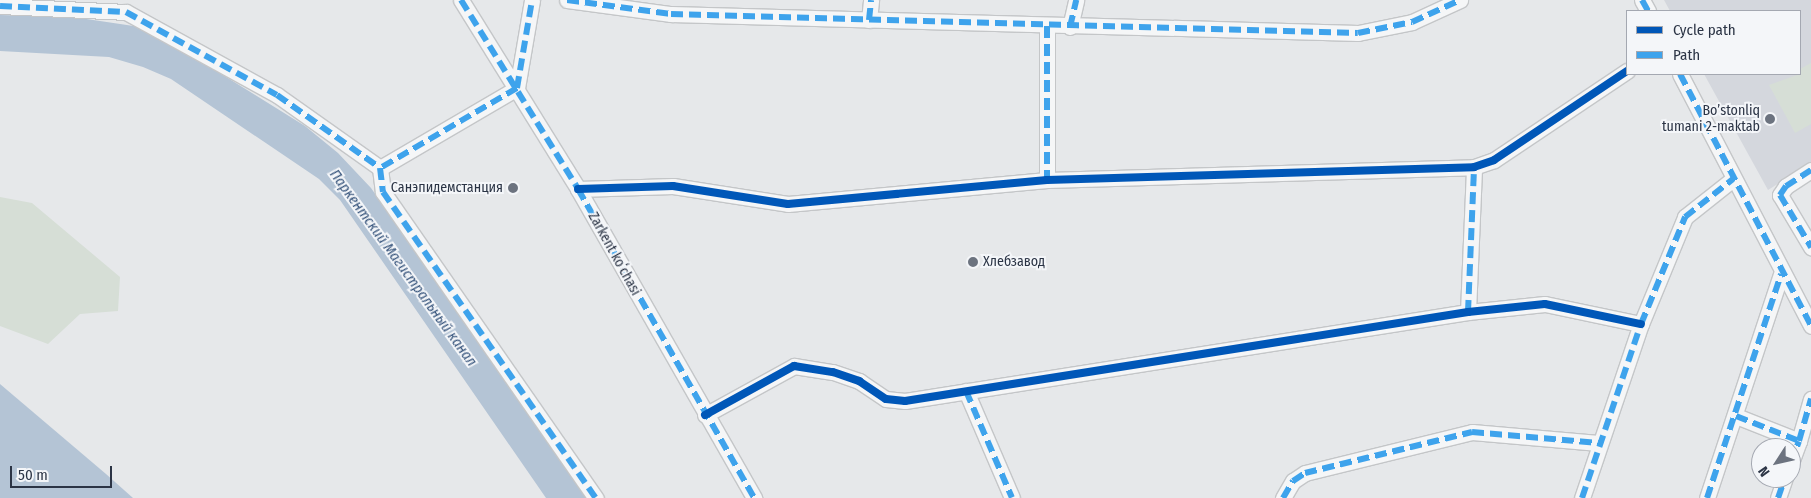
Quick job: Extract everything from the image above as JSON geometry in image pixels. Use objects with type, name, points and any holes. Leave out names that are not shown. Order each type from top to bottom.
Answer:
[{"type":"street","name":"Zarkent koʻchasi","points":[[461,0],[578,189],[754,498]]},
{"type":"street","points":[[380,168],[517,88],[532,0]]},
{"type":"street","points":[[568,0],[671,14],[1070,27],[1358,33],[1412,22],[1460,0]]},
{"type":"street","points":[[869,20],[871,0]]},
{"type":"street","points":[[1070,27],[1076,0]]},
{"type":"street","points":[[0,6],[126,12],[277,95],[380,168],[383,192],[596,498]]},
{"type":"street","points":[[1047,26],[1047,180]]},
{"type":"street","points":[[578,189],[673,186],[788,204],[1047,180],[1474,166],[1494,160],[1626,72]]},
{"type":"street","points":[[1681,75],[1781,274],[1811,326]]},
{"type":"street","points":[[1468,312],[1474,166]]},
{"type":"street","points":[[1811,170],[1786,186],[1780,195],[1811,246]]},
{"type":"street","points":[[1582,498],[1599,443],[1642,324],[1685,217],[1733,179]]},
{"type":"street","points":[[1706,498],[1736,416],[1781,274]]},
{"type":"street","points":[[705,415],[794,366],[859,381],[886,398],[905,401],[1468,312],[1545,304],[1642,324]]},
{"type":"street","points":[[966,391],[1012,498]]},
{"type":"street","points":[[1800,438],[1811,399]]},
{"type":"street","points":[[1736,416],[1791,438]]},
{"type":"street","points":[[1283,498],[1293,481],[1305,473],[1472,432],[1599,443]]},
{"type":"shaded area","name":"Bo’stonliq tumani 2-maktab","points":[[1664,0],[1811,0],[1811,163],[1768,190],[1705,75],[1801,75],[1801,10],[1669,10]]},
{"type":"shaded area","points":[[1811,63],[1811,124],[1795,133],[1769,85],[1801,75],[1801,68]]},
{"type":"shaded area","points":[[0,197],[32,203],[120,277],[118,311],[80,314],[48,344],[0,326]]},
{"type":"water","name":"Паркентский Магистральный канал","points":[[0,15],[73,17],[147,28],[305,126],[338,153],[371,188],[587,498],[546,498],[340,200],[319,179],[171,79],[143,67],[109,57],[0,51]]},
{"type":"water","points":[[0,384],[106,474],[133,498],[0,498]]},
{"type":"marked path","points":[[461,0],[578,189],[754,498]]},
{"type":"marked path","points":[[517,88],[532,0]]},
{"type":"marked path","points":[[567,0],[671,14],[1358,33],[1412,22],[1460,0]]},
{"type":"marked path","points":[[869,20],[871,0]]},
{"type":"marked path","points":[[1070,27],[1076,0]]},
{"type":"marked path","points":[[1642,0],[1647,10]]},
{"type":"marked path","points":[[0,6],[126,12],[277,95],[380,168]]},
{"type":"marked path","points":[[1047,26],[1047,180]]},
{"type":"marked path","points":[[1681,75],[1811,326]]},
{"type":"marked path","points":[[517,88],[380,168],[383,192],[596,498]]},
{"type":"marked path","points":[[1468,312],[1474,167]]},
{"type":"marked path","points":[[1811,170],[1786,186],[1780,195],[1811,247]]},
{"type":"marked path","points":[[1582,498],[1641,324],[1685,217],[1733,179]]},
{"type":"marked path","points":[[1707,498],[1781,274]]},
{"type":"marked path","points":[[966,391],[1012,498]]},
{"type":"marked path","points":[[1736,416],[1799,441],[1811,399]]},
{"type":"marked path","points":[[1283,498],[1293,481],[1305,473],[1472,432],[1599,443]]},
{"type":"marked path","points":[[1778,498],[1782,488]]},
{"type":"cycle path","points":[[578,189],[673,186],[788,204],[1047,180],[1474,167],[1494,160],[1626,72]]},
{"type":"cycle path","points":[[705,415],[794,366],[833,372],[859,381],[886,399],[905,401],[1468,312],[1545,304],[1641,324]]},
{"type":"place","name":"Bo’stonliq tumani 2-maktab","points":[[1770,119]]},
{"type":"place","name":"Санэпидемстанция","points":[[513,188]]},
{"type":"place","name":"Хлебзавод","points":[[973,262]]}]
